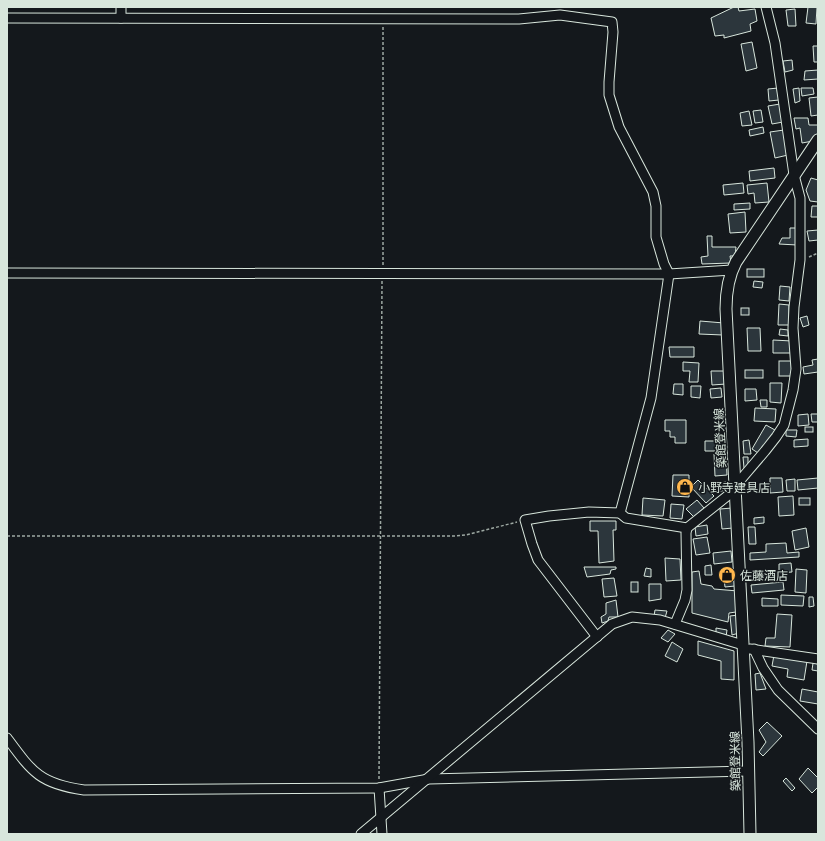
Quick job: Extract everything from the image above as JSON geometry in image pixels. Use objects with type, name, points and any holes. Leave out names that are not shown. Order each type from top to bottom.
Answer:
[{"type":"main road","name":"築館登米線","points":[[750,834],[747,648],[726,309],[727,288],[732,270],[744,249],[818,140]]},
{"type":"street","points":[[121,7],[121,18]]},
{"type":"street","points":[[675,624],[685,600],[687,590],[687,528],[736,487],[776,437],[784,425],[793,390],[796,369],[793,328],[794,307],[800,260],[800,198],[794,175],[775,43],[766,7]]},
{"type":"street","points":[[7,18],[519,19],[562,11],[612,22],[613,32],[609,95],[619,127],[653,192],[656,206],[656,237],[664,264],[669,274],[651,398],[620,513]]},
{"type":"street","points":[[7,273],[669,274],[732,270]]},
{"type":"street","points":[[597,637],[538,560],[525,520],[589,512],[620,513],[626,518],[687,528]]},
{"type":"street","points":[[361,834],[429,779],[612,624],[632,617],[660,620],[747,648],[818,659]]},
{"type":"street","points":[[747,648],[778,690],[818,729]]},
{"type":"street","points":[[7,738],[26,764],[43,778],[61,786],[84,790],[379,788],[429,779],[748,771]]},
{"type":"street","points":[[379,788],[382,834]]},
{"type":"path","points":[[379,788],[383,274],[383,19]]},
{"type":"path","points":[[7,536],[455,536],[472,534],[525,520]]},
{"type":"building","points":[[734,7],[738,7],[739,11],[755,9],[757,21],[750,24],[751,31],[724,38],[724,35],[715,36],[711,18]]},
{"type":"building","points":[[808,7],[817,7],[816,24],[806,23]]},
{"type":"building","points":[[795,9],[796,26],[788,26],[786,10]]},
{"type":"building","points":[[752,42],[757,68],[746,71],[741,44]]},
{"type":"building","points":[[813,46],[818,46],[818,62],[814,62]]},
{"type":"building","points":[[792,60],[793,70],[785,72],[783,61]]},
{"type":"building","points":[[818,70],[818,79],[804,80],[805,71]]},
{"type":"building","points":[[778,88],[779,100],[769,101],[768,89]]},
{"type":"building","points":[[799,88],[800,101],[795,103],[793,89]]},
{"type":"building","points":[[801,88],[813,88],[814,94],[802,96]]},
{"type":"building","points":[[818,97],[818,115],[811,116],[809,98]]},
{"type":"building","points":[[780,104],[783,122],[772,124],[768,106]]},
{"type":"building","points":[[761,110],[763,122],[755,123],[753,111]]},
{"type":"building","points":[[749,111],[752,125],[742,126],[740,113]]},
{"type":"building","points":[[794,118],[808,118],[809,125],[818,126],[818,135],[813,141],[802,143],[800,128],[796,129]]},
{"type":"building","points":[[763,127],[764,133],[750,136],[749,130]]},
{"type":"building","points":[[784,130],[788,155],[775,158],[770,132]]},
{"type":"building","points":[[774,168],[775,178],[750,181],[749,171]]},
{"type":"building","points":[[811,178],[818,180],[818,202],[810,201],[806,190]]},
{"type":"building","points":[[743,183],[744,193],[724,195],[723,185]]},
{"type":"building","points":[[767,183],[769,202],[755,203],[754,193],[748,194],[747,185]]},
{"type":"building","points":[[750,203],[750,209],[734,210],[734,204]]},
{"type":"building","points":[[812,206],[818,206],[818,217],[811,217]]},
{"type":"building","points":[[745,212],[746,232],[730,233],[728,214]]},
{"type":"building","points":[[790,228],[798,228],[797,245],[779,244],[782,238],[790,238]]},
{"type":"building","points":[[818,230],[818,240],[809,241],[807,231]]},
{"type":"building","points":[[707,236],[712,236],[712,247],[736,247],[735,256],[730,256],[731,263],[702,264],[701,257],[708,256]]},
{"type":"building","points":[[747,269],[764,269],[764,277],[747,277]]},
{"type":"building","points":[[754,281],[763,282],[762,288],[753,287]]},
{"type":"building","points":[[780,286],[790,287],[789,301],[779,300]]},
{"type":"building","points":[[779,304],[789,305],[789,325],[778,325]]},
{"type":"building","points":[[741,308],[749,308],[749,315],[741,315]]},
{"type":"building","points":[[807,316],[809,325],[803,327],[800,318]]},
{"type":"building","points":[[700,321],[724,323],[723,335],[699,334]]},
{"type":"building","points":[[747,328],[760,328],[761,351],[748,351]]},
{"type":"building","points":[[780,329],[788,330],[788,336],[779,335]]},
{"type":"building","points":[[773,340],[792,341],[792,353],[773,353]]},
{"type":"building","points":[[669,347],[694,347],[694,357],[670,357]]},
{"type":"building","points":[[818,359],[818,372],[804,374],[803,367],[813,365],[812,360]]},
{"type":"building","points":[[779,361],[792,361],[792,376],[779,376]]},
{"type":"building","points":[[683,362],[699,363],[698,382],[689,382],[690,371],[683,371]]},
{"type":"building","points":[[745,370],[763,370],[763,378],[745,378]]},
{"type":"building","points":[[711,371],[726,371],[726,384],[712,385]]},
{"type":"building","points":[[770,383],[782,383],[781,403],[770,402]]},
{"type":"building","points":[[674,384],[683,384],[683,395],[673,394]]},
{"type":"building","points":[[691,386],[701,386],[700,398],[691,397]]},
{"type":"building","points":[[721,388],[722,397],[711,398],[710,389]]},
{"type":"building","points":[[745,389],[756,389],[757,400],[745,401]]},
{"type":"building","points":[[760,400],[767,400],[767,407],[761,407]]},
{"type":"building","points":[[755,408],[776,409],[775,422],[754,421]]},
{"type":"building","points":[[808,414],[809,425],[798,426],[798,415]]},
{"type":"building","points":[[811,414],[818,414],[818,422],[812,422]]},
{"type":"building","points":[[665,420],[686,420],[686,443],[675,443],[675,437],[670,437],[670,431],[665,431]]},
{"type":"building","points":[[766,425],[775,430],[761,455],[752,449]]},
{"type":"building","points":[[805,427],[813,427],[813,432],[805,432]]},
{"type":"building","points":[[786,430],[797,430],[796,437],[786,436]]},
{"type":"building","points":[[808,439],[808,446],[794,447],[794,440]]},
{"type":"building","points":[[749,440],[751,454],[744,454],[743,441]]},
{"type":"building","points":[[705,441],[716,441],[717,451],[705,451]]},
{"type":"building","points":[[714,454],[726,454],[727,475],[715,476]]},
{"type":"building","points":[[743,457],[748,457],[748,468],[744,468]]},
{"type":"building","points":[[673,475],[689,475],[689,497],[672,496]]},
{"type":"building","points":[[770,478],[782,478],[783,492],[770,493]]},
{"type":"building","points":[[818,478],[818,488],[798,490],[797,480]]},
{"type":"building","points":[[795,479],[795,491],[787,491],[786,480]]},
{"type":"building","points":[[698,480],[714,496],[706,503],[691,487]]},
{"type":"building","points":[[726,482],[727,490],[715,492],[714,484]]},
{"type":"building","points":[[793,496],[794,515],[779,516],[778,497]]},
{"type":"building","points":[[643,498],[665,500],[663,516],[642,515]]},
{"type":"building","points":[[799,498],[810,498],[810,505],[799,505]]},
{"type":"building","points":[[697,500],[704,508],[694,517],[686,509]]},
{"type":"building","points":[[671,504],[684,505],[682,519],[670,518]]},
{"type":"building","points":[[732,508],[733,528],[722,529],[720,509]]},
{"type":"building","points":[[764,517],[764,523],[754,524],[754,518]]},
{"type":"building","points":[[590,521],[616,521],[616,530],[613,530],[614,561],[599,563],[598,531],[590,531]]},
{"type":"building","points":[[707,525],[708,534],[696,536],[695,527]]},
{"type":"building","points":[[748,527],[755,527],[756,544],[749,544]]},
{"type":"building","points":[[806,528],[809,547],[795,550],[792,531]]},
{"type":"building","points":[[707,537],[710,553],[696,555],[693,539]]},
{"type":"building","points":[[786,543],[787,553],[799,552],[799,557],[750,560],[750,553],[766,552],[766,544]]},
{"type":"building","points":[[731,551],[732,562],[714,564],[713,553]]},
{"type":"building","points":[[665,558],[680,559],[681,580],[666,581]]},
{"type":"building","points":[[791,563],[792,572],[779,573],[779,564]]},
{"type":"building","points":[[711,565],[712,575],[705,575],[705,566]]},
{"type":"building","points":[[584,567],[616,567],[616,569],[611,570],[610,574],[587,577]]},
{"type":"building","points":[[646,568],[651,569],[651,577],[644,576]]},
{"type":"building","points":[[796,569],[807,570],[806,593],[795,592]]},
{"type":"building","points":[[723,570],[731,570],[732,576],[735,575],[735,586],[725,587]]},
{"type":"building","points":[[699,571],[701,584],[712,586],[714,589],[738,591],[738,605],[736,612],[729,613],[728,622],[692,613],[692,572]]},
{"type":"building","points":[[614,578],[617,596],[604,597],[602,579]]},
{"type":"building","points":[[631,582],[638,582],[638,592],[631,592]]},
{"type":"building","points":[[783,582],[784,590],[752,593],[751,585]]},
{"type":"building","points":[[649,584],[661,584],[661,599],[649,601]]},
{"type":"building","points":[[781,595],[804,596],[803,606],[781,605]]},
{"type":"building","points":[[809,597],[813,597],[814,606],[809,607]]},
{"type":"building","points":[[762,598],[778,599],[778,606],[762,606]]},
{"type":"building","points":[[616,600],[618,617],[609,617],[608,621],[602,623],[601,617],[606,614],[606,603]]},
{"type":"building","points":[[655,610],[667,611],[665,618],[654,616]]},
{"type":"building","points":[[777,614],[792,615],[790,647],[765,646],[766,638],[775,638]]},
{"type":"building","points":[[738,615],[739,633],[732,635],[730,616]]},
{"type":"building","points":[[716,628],[727,630],[726,637],[716,634]]},
{"type":"building","points":[[668,630],[675,634],[668,642],[661,638]]},
{"type":"building","points":[[698,641],[734,651],[734,680],[721,679],[721,661],[698,655]]},
{"type":"building","points":[[672,642],[683,649],[677,662],[665,656]]},
{"type":"building","points":[[774,655],[807,661],[804,680],[787,677],[788,669],[772,666]]},
{"type":"building","points":[[813,663],[818,664],[818,671],[812,670]]},
{"type":"building","points":[[760,673],[766,689],[756,690],[755,674]]},
{"type":"building","points":[[802,689],[818,692],[818,704],[800,701]]},
{"type":"building","points":[[767,722],[782,736],[763,756],[759,752],[766,742],[759,730]]},
{"type":"building","points":[[808,768],[818,778],[818,787],[812,793],[799,779]]},
{"type":"building","points":[[786,778],[795,788],[792,791],[783,781]]},
{"type":"place","name":"小野寺建具店","points":[[685,487]]},
{"type":"place","name":"佐藤酒店","points":[[727,575]]}]
